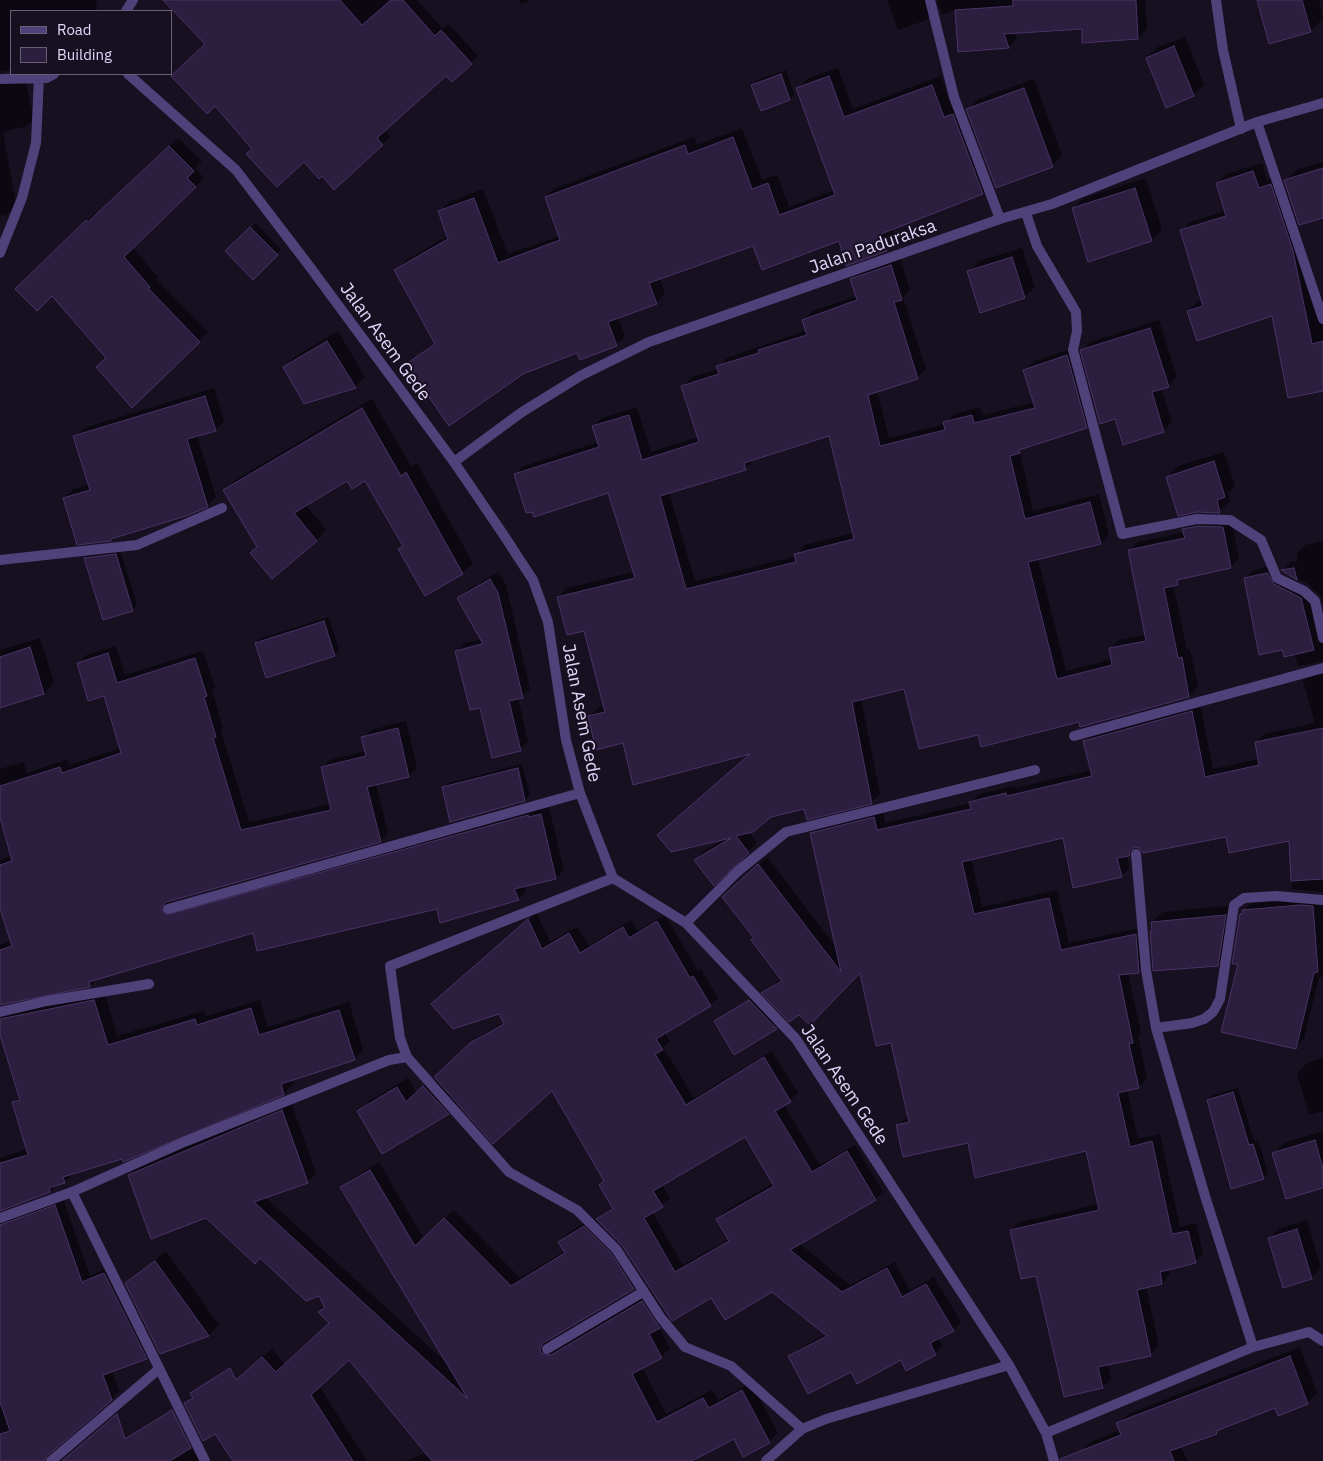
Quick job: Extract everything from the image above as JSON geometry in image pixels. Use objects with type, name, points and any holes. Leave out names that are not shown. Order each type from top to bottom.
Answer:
[{"type":"street","points":[[930,0],[954,97],[1000,220]]},
{"type":"street","points":[[1216,0],[1223,50],[1241,129]]},
{"type":"street","points":[[0,79],[46,78],[52,75]]},
{"type":"street","name":"Jalan Asem Gede","points":[[129,75],[236,170],[310,266],[454,462],[533,580],[548,622],[566,740],[580,793],[613,878],[686,923],[796,1039],[1009,1365],[1046,1433],[1054,1461]]},
{"type":"street","points":[[0,253],[22,198],[36,143],[39,78]]},
{"type":"street","name":"Jalan Paduraksa","points":[[454,462],[522,412],[582,375],[649,342],[1000,220],[1026,213],[1257,122],[1323,103]]},
{"type":"street","points":[[1257,122],[1323,319]]},
{"type":"street","points":[[1026,213],[1037,246],[1076,312],[1077,331],[1073,350],[1122,534],[1197,519],[1230,520],[1261,540],[1277,578],[1304,591],[1315,601],[1323,638]]},
{"type":"street","points":[[0,560],[137,545],[222,508]]},
{"type":"street","points":[[1074,736],[1323,668]]},
{"type":"street","points":[[686,923],[738,871],[786,832],[1035,770]]},
{"type":"street","points":[[168,909],[580,793]]},
{"type":"street","points":[[1136,854],[1146,970],[1156,1028],[1204,1196],[1253,1347]]},
{"type":"street","points":[[613,878],[390,966],[400,1038],[407,1057],[509,1172],[577,1210],[616,1249],[643,1292],[685,1348],[730,1366],[802,1429]]},
{"type":"street","points":[[1156,1028],[1192,1023],[1204,1019],[1213,1012],[1220,999],[1234,906],[1244,898],[1276,896],[1323,900]]},
{"type":"street","points":[[0,1012],[149,984]]},
{"type":"street","points":[[0,1218],[72,1192],[184,1142],[388,1060],[407,1057]]},
{"type":"street","points":[[72,1192],[205,1461]]},
{"type":"street","points":[[547,1349],[643,1292]]},
{"type":"street","points":[[1046,1433],[1253,1347],[1309,1332],[1323,1341]]},
{"type":"street","points":[[766,1461],[802,1429],[826,1419],[1009,1365]]},
{"type":"street","points":[[50,1461],[159,1369]]},
{"type":"building","points":[[163,0],[340,0],[362,25],[391,0],[403,0],[435,36],[441,30],[472,64],[452,82],[446,76],[377,138],[383,145],[334,190],[322,176],[319,179],[304,162],[277,187],[246,154],[252,149],[215,106],[207,114],[171,76],[205,44]]},
{"type":"building","points":[[1013,0],[1136,0],[1138,39],[1082,43],[1082,29],[1004,34],[1009,48],[958,52],[955,10],[1013,6]]},
{"type":"building","points":[[1257,0],[1302,0],[1311,32],[1269,44]]},
{"type":"building","points":[[1174,46],[1194,96],[1166,108],[1146,58]]},
{"type":"building","points":[[781,74],[790,100],[761,111],[751,85]]},
{"type":"building","points":[[829,76],[844,117],[932,85],[944,117],[953,114],[983,194],[881,234],[887,251],[846,266],[839,241],[762,270],[753,246],[649,283],[657,304],[608,322],[617,346],[580,360],[577,353],[523,374],[449,426],[406,364],[435,344],[394,270],[448,239],[438,211],[474,198],[498,263],[560,240],[545,197],[685,145],[688,154],[733,137],[752,189],[768,183],[779,215],[835,195],[796,88]]},
{"type":"building","points":[[1024,88],[1053,167],[996,188],[966,109]]},
{"type":"building","points":[[169,146],[194,171],[187,178],[196,187],[124,257],[150,287],[148,288],[200,342],[132,408],[96,367],[106,358],[52,296],[37,311],[15,289],[86,220],[88,222]]},
{"type":"building","points":[[1323,168],[1323,218],[1299,225],[1284,180]]},
{"type":"building","points":[[1253,171],[1259,188],[1271,184],[1293,251],[1312,344],[1323,341],[1323,391],[1288,398],[1272,316],[1197,341],[1187,311],[1203,306],[1180,230],[1226,216],[1216,183]]},
{"type":"building","points":[[1135,188],[1152,241],[1088,262],[1072,208]]},
{"type":"building","points":[[250,227],[278,255],[253,280],[225,251]]},
{"type":"building","points":[[1012,257],[1025,298],[980,313],[967,271]]},
{"type":"building","points":[[891,265],[902,300],[894,302],[918,379],[868,395],[880,446],[945,430],[943,422],[972,415],[974,423],[1035,408],[1023,370],[1067,355],[1087,428],[1019,450],[1020,453],[1010,456],[1025,519],[1090,502],[1101,544],[1028,562],[1057,679],[1112,665],[1109,648],[1146,641],[1128,550],[1185,538],[1182,529],[1198,526],[1223,527],[1231,568],[1177,580],[1178,585],[1164,588],[1178,658],[1182,657],[1189,697],[1080,727],[1079,722],[981,747],[978,735],[919,749],[904,689],[852,702],[872,804],[807,820],[804,809],[771,817],[753,832],[736,836],[749,853],[714,886],[694,860],[731,838],[671,852],[657,835],[750,754],[633,785],[623,743],[596,750],[588,716],[605,712],[584,631],[567,635],[557,597],[635,578],[608,493],[534,517],[532,512],[526,513],[514,474],[599,447],[592,426],[629,415],[642,460],[699,442],[681,386],[719,374],[716,366],[759,353],[758,350],[807,335],[802,320],[857,300],[850,279]],"holes":[[[829,436],[854,539],[794,554],[796,562],[686,589],[660,496],[746,470],[744,463]]]},
{"type":"building","points":[[1150,328],[1169,387],[1152,392],[1164,432],[1123,445],[1115,419],[1100,424],[1080,350]]},
{"type":"building","points":[[327,341],[356,388],[304,404],[283,367]]},
{"type":"building","points":[[205,396],[216,431],[187,439],[208,507],[186,516],[111,539],[111,541],[77,545],[63,498],[90,490],[73,436]]},
{"type":"building","points":[[362,408],[401,476],[406,472],[463,574],[425,596],[398,549],[403,546],[365,481],[352,489],[347,481],[294,513],[317,541],[272,579],[250,553],[257,547],[223,490]]},
{"type":"building","points":[[1214,461],[1225,497],[1217,500],[1220,513],[1197,512],[1178,516],[1166,477]]},
{"type":"building","points":[[116,554],[133,611],[103,620],[84,558]]},
{"type":"building","points":[[1294,568],[1297,580],[1281,570]]},
{"type":"building","points":[[1267,573],[1274,584],[1301,598],[1314,650],[1284,657],[1282,650],[1259,655],[1244,578]]},
{"type":"building","points":[[490,579],[498,593],[523,698],[509,701],[521,751],[492,758],[480,708],[470,710],[455,651],[483,644],[457,598]]},
{"type":"building","points":[[324,621],[335,656],[266,678],[255,643]]},
{"type":"building","points":[[30,647],[44,694],[0,708],[0,657]]},
{"type":"building","points":[[108,653],[117,683],[195,658],[207,696],[204,697],[216,737],[213,738],[241,830],[331,810],[321,767],[366,756],[361,737],[398,728],[409,777],[367,787],[381,842],[166,902],[161,908],[166,915],[528,815],[529,817],[541,814],[556,879],[514,889],[519,900],[440,923],[437,909],[257,951],[253,933],[89,982],[90,987],[0,1005],[0,950],[12,946],[0,909],[0,865],[12,861],[0,817],[0,786],[60,767],[62,773],[121,753],[104,696],[88,701],[77,663]]},
{"type":"building","points":[[1192,711],[1205,777],[1259,765],[1255,742],[1323,728],[1323,879],[1291,881],[1289,841],[1229,853],[1226,837],[1143,853],[1139,848],[1135,847],[1130,851],[1129,856],[1117,858],[1122,877],[1073,888],[1063,838],[962,862],[974,914],[1049,898],[1061,950],[1136,934],[1139,973],[1119,975],[1133,1043],[1129,1044],[1139,1088],[1118,1093],[1130,1147],[1152,1141],[1172,1234],[1188,1231],[1196,1263],[1160,1272],[1162,1284],[1137,1290],[1151,1356],[1098,1367],[1103,1388],[1064,1397],[1036,1276],[1021,1279],[1010,1230],[1099,1210],[1086,1151],[975,1178],[968,1143],[903,1157],[896,1125],[909,1122],[891,1043],[876,1046],[860,973],[810,1025],[799,1015],[789,1022],[761,993],[782,981],[751,940],[754,938],[722,897],[758,864],[841,972],[810,833],[874,817],[877,830],[971,809],[969,802],[1006,793],[1007,796],[1092,776],[1083,741]]},
{"type":"building","points":[[518,768],[525,801],[450,822],[442,787]]},
{"type":"building","points":[[1301,905],[1313,906],[1318,972],[1314,973],[1296,1049],[1221,1032],[1238,964],[1232,964],[1240,914],[1243,913],[1242,910]]},
{"type":"building","points":[[1226,915],[1218,966],[1153,971],[1151,922]]},
{"type":"building","points":[[528,919],[542,949],[569,933],[580,953],[623,927],[629,938],[657,921],[690,978],[693,976],[711,1006],[656,1039],[663,1050],[655,1054],[686,1105],[764,1057],[791,1102],[775,1111],[812,1172],[847,1151],[876,1200],[790,1250],[842,1292],[887,1268],[902,1297],[926,1284],[954,1331],[930,1343],[936,1355],[906,1371],[901,1360],[857,1384],[851,1372],[808,1394],[788,1356],[827,1336],[772,1292],[725,1320],[711,1298],[672,1321],[622,1245],[596,1219],[613,1209],[599,1185],[604,1181],[552,1091],[493,1144],[434,1077],[470,1043],[504,1024],[499,1014],[453,1029],[431,1004]],"holes":[[[745,1137],[774,1186],[716,1219],[729,1241],[675,1272],[644,1218],[663,1207],[653,1191]]]},
{"type":"building","points":[[94,1000],[108,1045],[195,1019],[197,1025],[251,1008],[259,1035],[339,1010],[355,1060],[281,1084],[284,1095],[123,1162],[122,1159],[63,1177],[65,1183],[49,1188],[50,1192],[0,1211],[0,1163],[28,1155],[12,1102],[20,1100],[0,1035],[0,1019]]},
{"type":"building","points":[[749,1000],[777,1029],[734,1055],[714,1021]]},
{"type":"building","points":[[423,1086],[449,1114],[382,1154],[357,1111],[397,1087],[406,1102]]},
{"type":"building","points":[[1233,1092],[1249,1145],[1253,1144],[1264,1179],[1231,1189],[1207,1100]]},
{"type":"building","points":[[282,1110],[308,1183],[254,1202],[468,1399],[340,1187],[370,1170],[415,1246],[444,1218],[511,1286],[565,1253],[558,1242],[584,1226],[611,1253],[634,1289],[543,1343],[540,1349],[541,1353],[551,1355],[642,1301],[660,1328],[649,1334],[662,1358],[632,1374],[657,1422],[703,1398],[709,1408],[742,1390],[770,1443],[743,1457],[734,1439],[692,1461],[432,1461],[349,1360],[311,1395],[353,1461],[233,1461],[215,1434],[203,1441],[184,1403],[193,1398],[190,1393],[230,1368],[236,1380],[262,1357],[276,1372],[329,1323],[318,1312],[325,1308],[319,1296],[306,1301],[260,1258],[255,1264],[206,1218],[151,1239],[128,1175]]},
{"type":"building","points":[[1315,1140],[1323,1169],[1323,1188],[1286,1199],[1272,1153]]},
{"type":"building","points":[[55,1205],[82,1282],[104,1273],[147,1359],[103,1375],[112,1400],[47,1456],[44,1461],[0,1461],[0,1434],[10,1431],[0,1402],[0,1225]]},
{"type":"building","points":[[1297,1229],[1312,1279],[1283,1288],[1268,1238]]},
{"type":"building","points":[[155,1261],[209,1336],[160,1354],[125,1283]]},
{"type":"building","points":[[1290,1356],[1308,1404],[1278,1416],[1275,1408],[1216,1431],[1217,1434],[1170,1451],[1174,1461],[1061,1461],[1060,1459],[1121,1435],[1116,1423]]},
{"type":"building","points":[[172,1410],[191,1448],[170,1461],[62,1461],[117,1414],[125,1439]]}]
